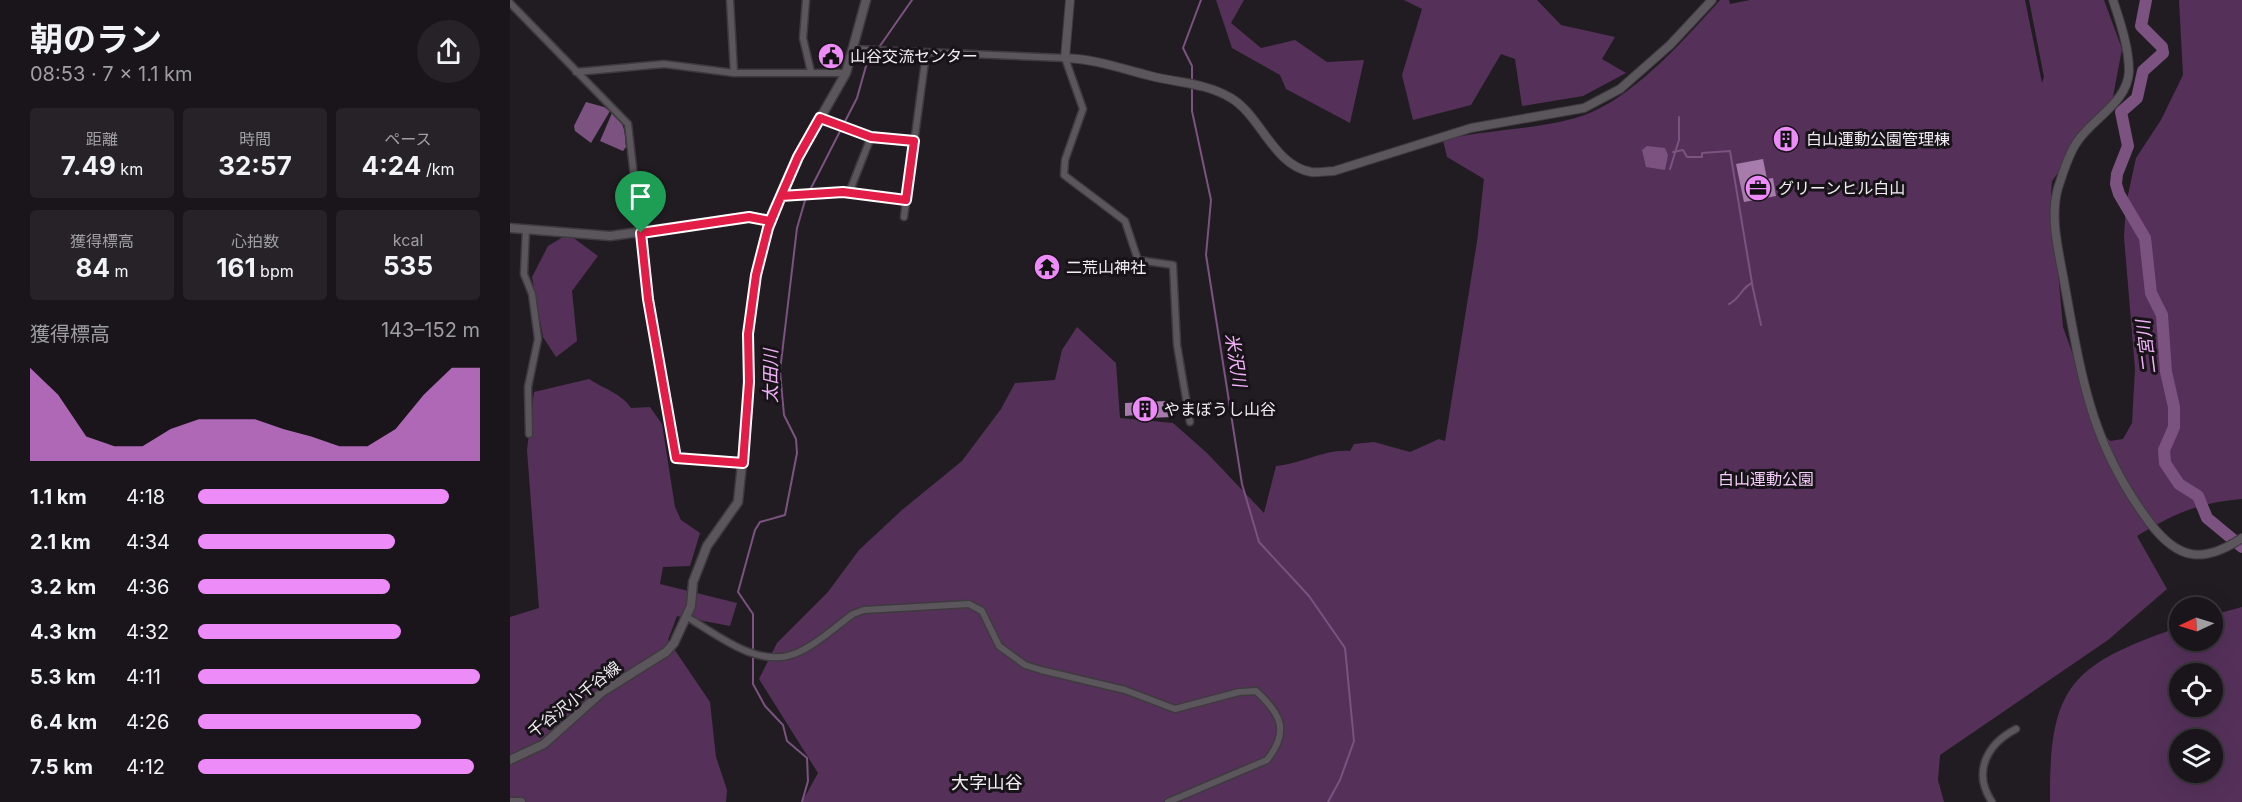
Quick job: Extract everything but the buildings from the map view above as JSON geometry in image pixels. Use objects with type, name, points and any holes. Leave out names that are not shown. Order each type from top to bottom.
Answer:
[{"type":"main road","name":"千谷沢小千谷線","points":[[510,760],[544,744],[602,693],[666,652],[674,643],[687,617],[691,606],[693,582],[707,546],[738,502],[749,382],[748,334],[756,275],[770,221],[798,157],[846,73],[866,0]]},
{"type":"main road","points":[[510,228],[610,236],[749,217],[770,221]]},
{"type":"main road","points":[[510,802],[521,802]]},
{"type":"street","points":[[730,0],[735,73]]},
{"type":"street","points":[[806,0],[803,38],[812,72]]},
{"type":"street","points":[[1070,0],[1065,58],[1083,109],[1065,160],[1064,175],[1125,221],[1138,260],[1173,265],[1177,345],[1190,422]]},
{"type":"street","points":[[852,49],[926,54],[1090,59],[1152,77],[1206,87],[1230,97],[1245,108],[1258,128],[1289,161],[1311,172],[1334,171],[1471,128],[1584,108],[1620,88],[1670,45],[1712,0]]},
{"type":"street","points":[[2113,0],[2127,50],[2127,82],[2124,91],[2077,142],[2060,182],[2056,203],[2056,233],[2078,362],[2093,420],[2116,472],[2149,522],[2168,544],[2178,551],[2202,556],[2224,549],[2242,538]]},
{"type":"street","points":[[510,3],[628,124],[648,299],[676,458],[743,463]]},
{"type":"street","points":[[904,217],[926,54]]},
{"type":"street","points":[[576,72],[664,64],[735,73],[846,73]]},
{"type":"street","points":[[820,118],[871,137],[914,141]]},
{"type":"street","points":[[849,193],[871,137]]},
{"type":"street","points":[[781,196],[849,193],[906,200]]},
{"type":"street","points":[[526,229],[524,274],[532,294],[538,339],[528,387],[529,434]]},
{"type":"street","points":[[687,617],[745,650],[768,658],[794,654],[853,614],[864,610],[969,604],[982,611],[999,646],[1024,665],[1125,690],[1175,708],[1239,692],[1256,691],[1278,717],[1281,737],[1276,749],[1267,760],[1168,802]]},
{"type":"street","points":[[1992,802],[1983,782],[1983,762],[1996,741],[2016,729]]},
{"type":"green space","points":[[1216,0],[1244,0],[1231,23],[1261,48],[1295,40],[1327,62],[1364,60],[1350,123],[1286,89],[1280,75],[1232,48]]},
{"type":"green space","points":[[1404,0],[1537,0],[1561,25],[1615,37],[1602,59],[1626,73],[1583,96],[1522,106],[1515,59],[1501,54],[1471,105],[1413,120],[1402,75],[1422,9]]},
{"type":"green space","name":"白山運動公園","points":[[1720,0],[1729,0],[1730,4],[1750,0],[2025,0],[2042,83],[2044,77],[2029,0],[2104,0],[2122,49],[2112,102],[2052,181],[2051,194],[2063,327],[2090,402],[2103,433],[2110,441],[2123,439],[2132,423],[2135,369],[2124,237],[2126,204],[2136,158],[2161,120],[2183,75],[2179,0],[2242,0],[2242,499],[2212,503],[2187,510],[2137,536],[2167,589],[2108,640],[1940,755],[1938,780],[1944,802],[802,802],[818,773],[759,679],[777,643],[828,592],[859,550],[902,510],[962,461],[1001,409],[1015,383],[1055,380],[1062,350],[1077,327],[1116,363],[1120,418],[1173,423],[1207,453],[1264,513],[1276,466],[1331,452],[1350,451],[1354,444],[1374,442],[1410,452],[1439,439],[1445,441],[1477,242],[1484,179],[1447,157],[1443,140],[1539,126],[1592,112],[1644,78]]},
{"type":"green space","points":[[568,234],[598,256],[572,291],[577,341],[556,357],[543,337],[532,277],[548,246]]},
{"type":"green space","points":[[589,379],[617,395],[631,408],[650,407],[662,424],[675,507],[681,520],[700,533],[690,566],[663,567],[660,584],[737,603],[730,626],[677,616],[668,640],[710,702],[716,757],[727,790],[726,802],[510,802],[510,617],[539,608],[527,450],[534,392]]},
{"type":"green space","points":[[2242,607],[2242,802],[2050,802],[2055,730],[2062,705],[2074,684],[2091,668],[2114,654],[2169,631],[2169,651],[2223,651],[2223,612]]},
{"type":"shaded area","points":[[586,102],[610,111],[591,143],[575,131],[574,126]]},
{"type":"shaded area","points":[[612,113],[620,120],[624,128],[626,147],[623,151],[600,141]]},
{"type":"shaded area","points":[[1647,146],[1665,148],[1668,155],[1665,170],[1646,167],[1642,150]]},
{"type":"waterway","name":"太田川","points":[[809,192],[857,98],[866,66],[912,0]]},
{"type":"waterway","name":"米沢川","points":[[1192,81],[1192,66],[1183,48],[1201,0]]},
{"type":"waterway","name":"二宮川","points":[[2146,0],[2141,26],[2162,47],[2163,53],[2143,71],[2137,98],[2121,112],[2128,146],[2117,174],[2116,184],[2119,194],[2145,238],[2151,293],[2162,315],[2166,372],[2174,407],[2174,427],[2164,450],[2165,463],[2179,484],[2198,496],[2207,518],[2242,547]]},
{"type":"waterway","name":"米沢川","points":[[1192,87],[1192,111],[1211,200],[1206,255],[1242,484],[1259,542],[1309,596],[1345,648],[1354,741],[1340,780],[1328,802]]},
{"type":"waterway","points":[[1670,169],[1679,140],[1679,117]]},
{"type":"waterway","points":[[1673,152],[1683,150],[1687,157],[1702,157],[1702,153],[1730,151],[1752,283],[1729,304]]},
{"type":"waterway","name":"太田川","points":[[802,802],[808,781],[807,758],[787,741],[783,725],[765,706],[753,684],[753,614],[738,592],[755,530],[760,522],[785,515],[797,453],[796,439],[784,415],[780,371],[797,228],[806,197]]},
{"type":"waterway","points":[[1752,284],[1761,325]]},
{"type":"place","name":"山谷交流センター","points":[[831,56]]},
{"type":"place","name":"白山運動公園管理棟","points":[[1786,139]]},
{"type":"place","name":"グリーンヒル白山","points":[[1758,188]]},
{"type":"place","name":"二荒山神社","points":[[1047,267]]},
{"type":"place","name":"やまぼうし山谷","points":[[1145,409]]},
{"type":"district","name":"大字山谷","points":[[987,782]]},
{"type":"route","points":[[820,118],[871,137],[914,141],[906,200],[843,192],[781,196],[768,228],[756,275],[748,334],[749,382],[743,463],[676,458],[648,299],[641,233],[749,217],[770,221],[798,157],[820,118]]}]
